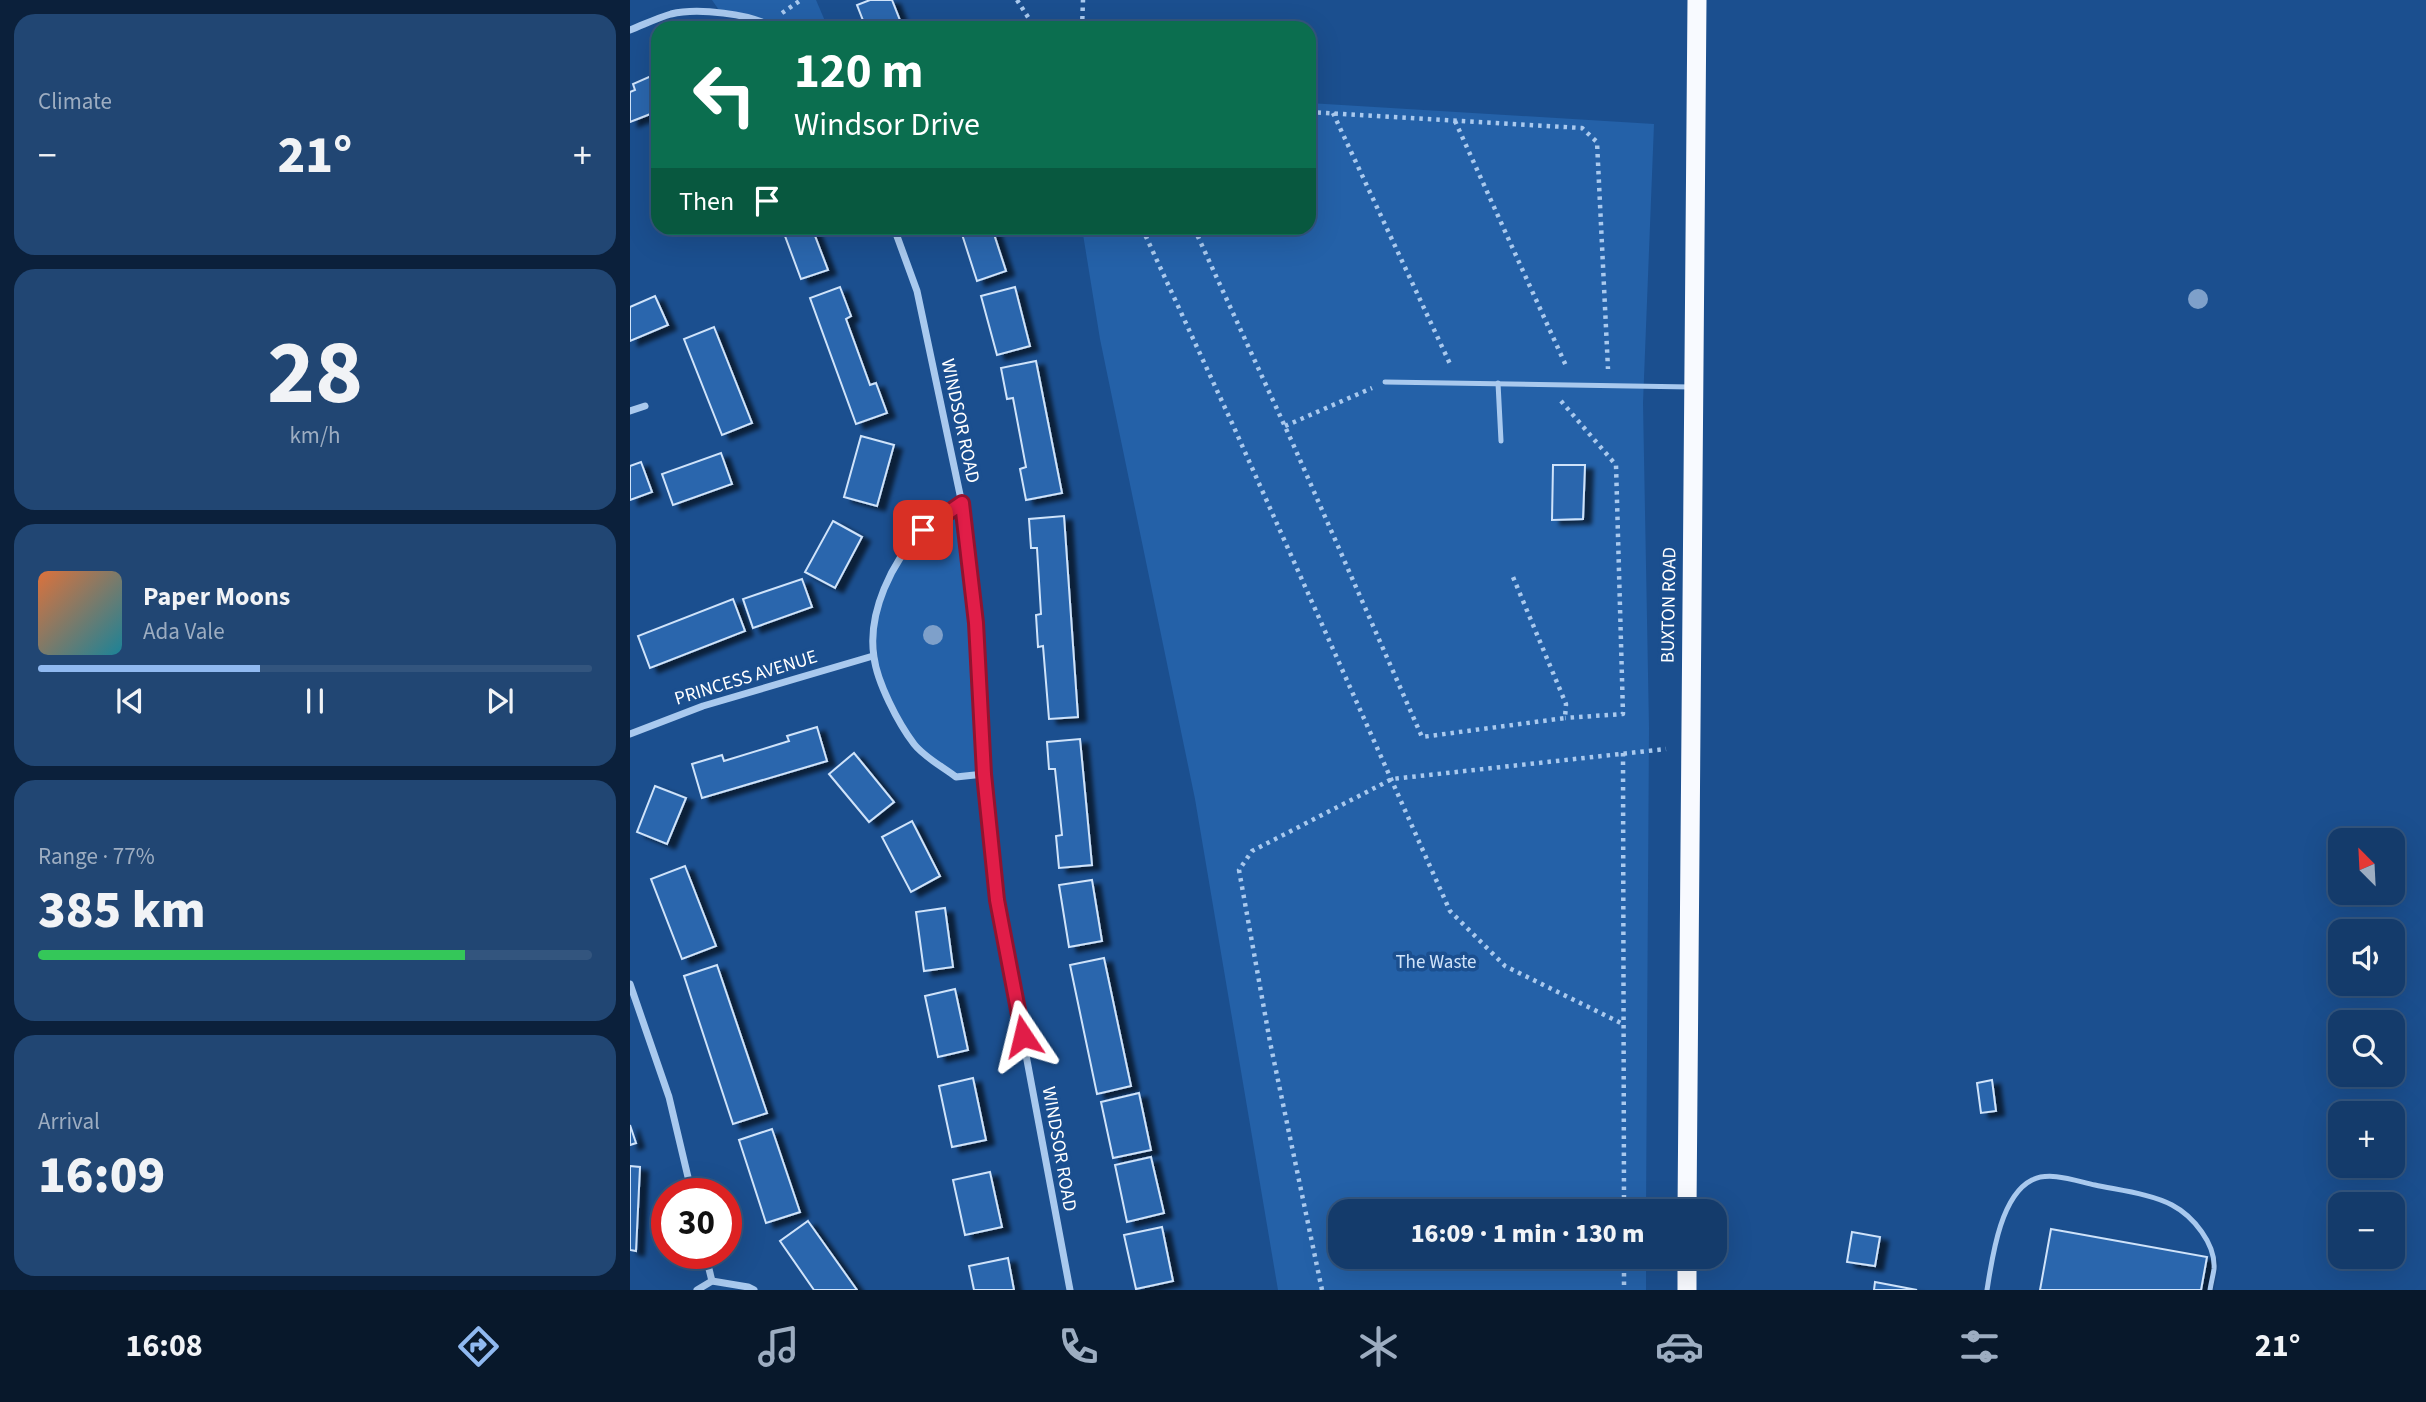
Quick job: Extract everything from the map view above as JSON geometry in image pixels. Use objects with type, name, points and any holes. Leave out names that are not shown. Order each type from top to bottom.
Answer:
[{"type":"highway","name":"BUXTON ROAD","points":[[1687,1199],[1697,0]]},
{"type":"highway","points":[[1687,1269],[1687,1290]]},
{"type":"street","points":[[653,21],[673,13],[725,12],[756,21]]},
{"type":"street","points":[[630,30],[651,22]]},
{"type":"street","name":"WINDSOR ROAD","points":[[897,235],[917,291],[962,503],[976,623],[984,774],[997,900],[1070,1290]]},
{"type":"street","points":[[630,411],[645,406]]},
{"type":"street","points":[[962,503],[923,530],[897,562],[875,623],[873,656],[890,702],[915,745],[956,776],[984,774]]},
{"type":"street","name":"PRINCESS AVENUE","points":[[630,734],[703,706],[873,656]]},
{"type":"street","points":[[630,984],[669,1097],[688,1178]]},
{"type":"street","points":[[709,1269],[712,1281]]},
{"type":"street","points":[[697,1290],[712,1281],[754,1290]]},
{"type":"lane","points":[[1385,383],[1694,387]]},
{"type":"lane","points":[[1498,383],[1501,441]]},
{"type":"lane","points":[[1987,1290],[1994,1240],[2018,1193],[2032,1180],[2052,1176],[2172,1205],[2192,1221],[2211,1250],[2214,1267],[2210,1290]]},
{"type":"path","points":[[1017,0],[1030,21]]},
{"type":"path","points":[[1082,21],[1083,0]]},
{"type":"path","points":[[1316,112],[1582,128],[1597,142],[1609,385]]},
{"type":"path","points":[[1333,113],[1459,383]]},
{"type":"path","points":[[1455,121],[1575,385]]},
{"type":"path","points":[[1145,235],[1450,911],[1505,966],[1623,1024]]},
{"type":"path","points":[[1197,235],[1422,737],[1565,718],[1623,714],[1616,465],[1547,384]]},
{"type":"path","points":[[1285,426],[1385,383]]},
{"type":"path","points":[[1513,577],[1566,704],[1565,718]]},
{"type":"path","points":[[1322,1290],[1270,1042],[1239,870],[1251,850],[1392,779],[1690,747]]},
{"type":"path","points":[[1623,753],[1624,1199]]},
{"type":"path","points":[[1624,1269],[1624,1290]]},
{"type":"green space","points":[[712,0],[816,0],[825,21],[749,21],[721,13]]},
{"type":"green space","name":"The Waste","points":[[1316,103],[1654,124],[1643,403],[1649,728],[1646,1199],[1328,1199],[1328,1269],[1646,1269],[1646,1290],[1278,1290],[1195,799],[1100,339],[1083,235],[1316,235]]},
{"type":"green space","points":[[962,504],[976,623],[984,774],[956,777],[915,745],[879,675],[875,623],[897,562],[923,530]]},
{"type":"building","points":[[870,0],[892,0],[900,21],[863,21],[857,5]]},
{"type":"building","points":[[651,76],[651,114],[630,122],[630,92],[635,90],[633,84]]},
{"type":"building","points":[[785,235],[815,235],[828,270],[801,279]]},
{"type":"building","points":[[962,235],[994,235],[1006,271],[977,281]]},
{"type":"building","points":[[840,287],[851,316],[846,319],[870,385],[876,383],[887,413],[856,424],[810,298]]},
{"type":"building","points":[[1015,287],[1030,346],[997,355],[981,296]]},
{"type":"building","points":[[655,296],[668,325],[630,341],[630,307]]},
{"type":"building","points":[[714,327],[752,423],[722,435],[684,339]]},
{"type":"building","points":[[1036,361],[1062,493],[1026,500],[1020,469],[1026,467],[1013,398],[1007,399],[1001,368]]},
{"type":"building","points":[[861,436],[894,445],[877,506],[844,497]]},
{"type":"building","points":[[721,453],[732,484],[673,505],[662,474]]},
{"type":"building","points":[[641,462],[652,492],[630,500],[630,466]]},
{"type":"building","points":[[1553,465],[1585,465],[1583,519],[1552,520]]},
{"type":"building","points":[[1064,516],[1078,717],[1049,719],[1043,646],[1038,647],[1036,615],[1041,614],[1037,548],[1031,548],[1029,519]]},
{"type":"building","points":[[833,521],[862,537],[835,588],[805,572]]},
{"type":"building","points":[[802,579],[812,607],[753,628],[743,599]]},
{"type":"building","points":[[733,599],[745,631],[650,668],[638,636]]},
{"type":"building","points":[[817,727],[827,761],[702,798],[692,764],[722,755],[724,761],[789,741],[787,736]]},
{"type":"building","points":[[1080,739],[1092,865],[1059,868],[1056,836],[1062,835],[1055,769],[1049,769],[1047,742]]},
{"type":"building","points":[[854,753],[894,802],[869,822],[829,774]]},
{"type":"building","points":[[655,786],[686,798],[667,844],[637,832]]},
{"type":"building","points":[[912,821],[940,876],[911,892],[882,837]]},
{"type":"building","points":[[685,866],[716,946],[682,959],[651,879]]},
{"type":"building","points":[[1092,880],[1102,941],[1069,947],[1059,885]]},
{"type":"building","points":[[945,908],[953,967],[924,971],[916,912]]},
{"type":"building","points":[[1104,958],[1131,1086],[1097,1094],[1070,965]]},
{"type":"building","points":[[717,965],[767,1113],[733,1124],[684,976]]},
{"type":"building","points":[[955,989],[968,1050],[938,1057],[925,996]]},
{"type":"building","points":[[973,1078],[986,1140],[952,1147],[939,1086]]},
{"type":"building","points":[[1992,1080],[1996,1111],[1981,1113],[1977,1083]]},
{"type":"building","points":[[1139,1093],[1151,1150],[1113,1158],[1101,1102]]},
{"type":"building","points":[[630,1125],[636,1143],[630,1145]]},
{"type":"building","points":[[772,1129],[800,1212],[766,1223],[739,1140]]},
{"type":"building","points":[[1151,1157],[1164,1213],[1127,1222],[1115,1165]]},
{"type":"building","points":[[630,1166],[640,1167],[636,1251],[630,1250]]},
{"type":"building","points":[[990,1172],[1002,1227],[965,1235],[953,1180]]},
{"type":"building","points":[[808,1221],[857,1290],[814,1290],[780,1241]]},
{"type":"building","points":[[1162,1227],[1173,1281],[1136,1289],[1124,1235]]},
{"type":"building","points":[[2051,1229],[2207,1257],[2201,1290],[2040,1290]]},
{"type":"building","points":[[1852,1232],[1880,1237],[1875,1266],[1847,1262]]},
{"type":"building","points":[[1008,1258],[1014,1290],[974,1290],[969,1266]]},
{"type":"building","points":[[1875,1282],[1917,1290],[1874,1290]]},
{"type":"route","points":[[923,530],[962,503],[976,623],[984,774],[997,900],[1023,1036]]}]
